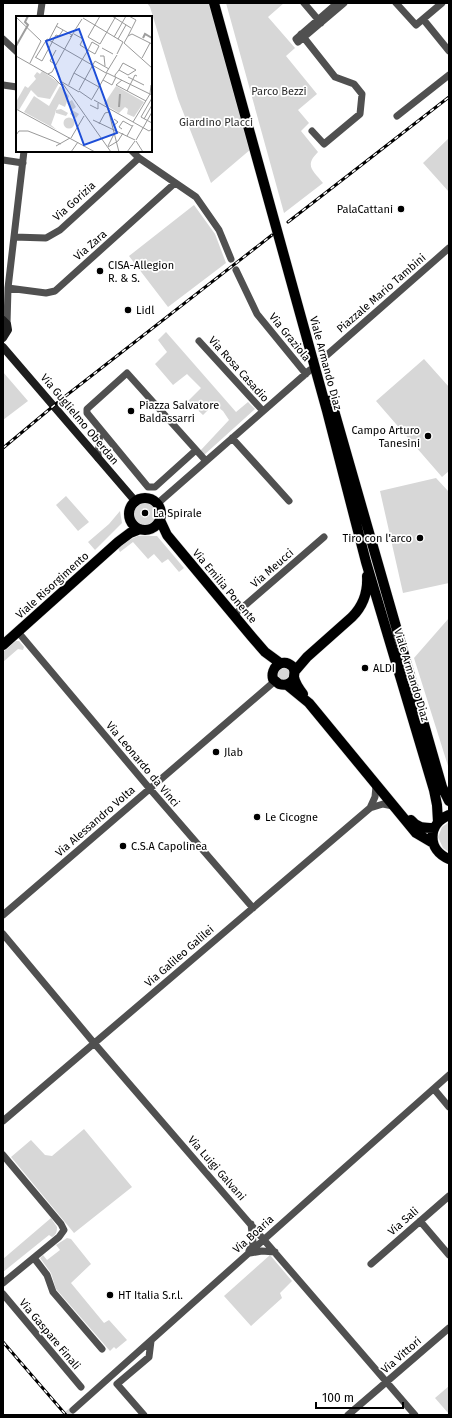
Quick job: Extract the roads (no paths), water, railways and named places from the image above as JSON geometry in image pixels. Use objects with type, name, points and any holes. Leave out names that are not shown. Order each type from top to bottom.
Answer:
[{"type":"main road","name":"Viale Armando Diaz","points":[[214,3],[331,410],[442,787],[449,801]]},
{"type":"main road","name":"Viale Armando Diaz","points":[[220,3],[331,410],[366,562],[434,790],[437,805],[436,825],[432,836],[433,843]]},
{"type":"main road","name":"Via Guglielmo Oberdan","points":[[5,319],[8,330],[3,338],[5,349],[136,502]]},
{"type":"main road","points":[[144,498],[157,504],[161,511],[160,520],[153,528],[149,530],[140,529],[130,520],[130,510],[136,502],[144,498]]},
{"type":"main road","name":"Viale Risorgimento","points":[[118,542],[125,533],[130,520]]},
{"type":"main road","name":"Via Emilia Ponente","points":[[160,520],[167,535],[265,652],[277,666],[285,663],[292,675]]},
{"type":"main road","name":"Via Emilia Ponente","points":[[153,528],[167,535]]},
{"type":"main road","name":"Viale Risorgimento","points":[[3,645],[118,542],[140,529]]},
{"type":"main road","points":[[277,666],[272,676],[279,684],[292,675],[307,657],[356,614],[363,600],[367,584],[366,562]]},
{"type":"main road","points":[[292,675],[308,703],[416,833],[433,843],[438,852],[449,859]]},
{"type":"main road","points":[[374,783],[378,781],[414,824],[421,828],[436,825],[443,817],[449,815]]},
{"type":"street","points":[[40,16],[42,3]]},
{"type":"street","points":[[304,3],[319,21]]},
{"type":"street","points":[[312,131],[324,144],[360,114],[362,94],[354,84],[335,77],[302,36],[319,21],[344,3]]},
{"type":"street","points":[[396,3],[416,26],[442,3]]},
{"type":"street","points":[[423,20],[448,49]]},
{"type":"street","points":[[3,39],[16,51]]},
{"type":"street","points":[[398,116],[449,76]]},
{"type":"street","points":[[3,85],[16,87]]},
{"type":"street","points":[[5,319],[24,152]]},
{"type":"street","points":[[133,152],[139,158],[196,197],[219,230],[230,259]]},
{"type":"street","name":"Via Gorizia","points":[[14,237],[46,238],[60,230],[139,158]]},
{"type":"street","points":[[3,160],[23,163]]},
{"type":"street","name":"Via Zara","points":[[8,288],[46,293],[55,291],[175,183]]},
{"type":"street","name":"Piazzale Mario Tambini","points":[[327,354],[449,248]]},
{"type":"street","name":"Via Graziola","points":[[157,504],[308,372],[257,314],[236,270]]},
{"type":"street","name":"Via Rosa Casadio","points":[[199,341],[263,411]]},
{"type":"street","points":[[196,450],[155,487],[148,487],[87,413],[87,409],[127,373],[206,461]]},
{"type":"street","points":[[98,458],[100,428]]},
{"type":"street","points":[[232,438],[289,501]]},
{"type":"street","name":"Via Meucci","points":[[234,615],[324,537]]},
{"type":"street","name":"Via Leonardo da Vinci","points":[[18,632],[150,789],[253,908]]},
{"type":"street","name":"Via Alessandro Volta","points":[[3,915],[275,681]]},
{"type":"street","points":[[370,808],[375,797],[374,783]]},
{"type":"street","points":[[370,808],[383,804],[393,806]]},
{"type":"street","name":"Via Galileo Galilei","points":[[3,1122],[370,808]]},
{"type":"street","name":"Via Luigi Galvani","points":[[3,934],[94,1043],[415,1415]]},
{"type":"street","name":"Via Boaria","points":[[73,1410],[449,1076]]},
{"type":"street","points":[[434,1089],[449,1107]]},
{"type":"street","points":[[3,1155],[64,1230],[62,1234],[3,1283]]},
{"type":"street","name":"Via Sali","points":[[371,1264],[449,1196]]},
{"type":"street","points":[[420,1221],[449,1256]]},
{"type":"street","points":[[248,1253],[253,1242],[251,1224]]},
{"type":"street","points":[[248,1253],[262,1251],[275,1252]]},
{"type":"street","points":[[34,1258],[47,1275],[53,1292],[102,1348]]},
{"type":"street","name":"Via Gaspare Finali","points":[[3,1294],[81,1387]]},
{"type":"street","name":"Via Vittori","points":[[348,1415],[449,1328]]},
{"type":"street","points":[[144,1415],[117,1384],[149,1357],[151,1341]]},
{"type":"tunnel","points":[[312,368],[327,355]]},
{"type":"tunnel","points":[[67,1415],[73,1410]]},
{"type":"railway","points":[[288,222],[449,97]]},
{"type":"railway","points":[[3,448],[63,398],[272,235]]},
{"type":"railway","points":[[3,1342],[66,1415]]},
{"type":"place","name":"PalaCattani","points":[[401,209]]},
{"type":"place","name":"CISA-Allegion R. & S.","points":[[100,271]]},
{"type":"place","name":"Lidl","points":[[128,310]]},
{"type":"place","name":"Piazza Salvatore Baldassarri","points":[[131,411]]},
{"type":"place","name":"Campo Arturo Tanesini","points":[[428,436]]},
{"type":"place","name":"La Spirale","points":[[145,513]]},
{"type":"place","name":"Tiro con l'arco","points":[[420,538]]},
{"type":"place","name":"ALDI","points":[[365,668]]},
{"type":"place","name":"Jlab","points":[[216,752]]},
{"type":"place","name":"Le Cicogne","points":[[257,817]]},
{"type":"place","name":"C.S.A Capolinea","points":[[123,846]]},
{"type":"place","name":"HT Italia S.r.l.","points":[[110,1295]]},
{"type":"park label","name":"Parco Bezzi","points":[[279,91]]},
{"type":"park label","name":"Giardino Placci","points":[[216,122]]}]
